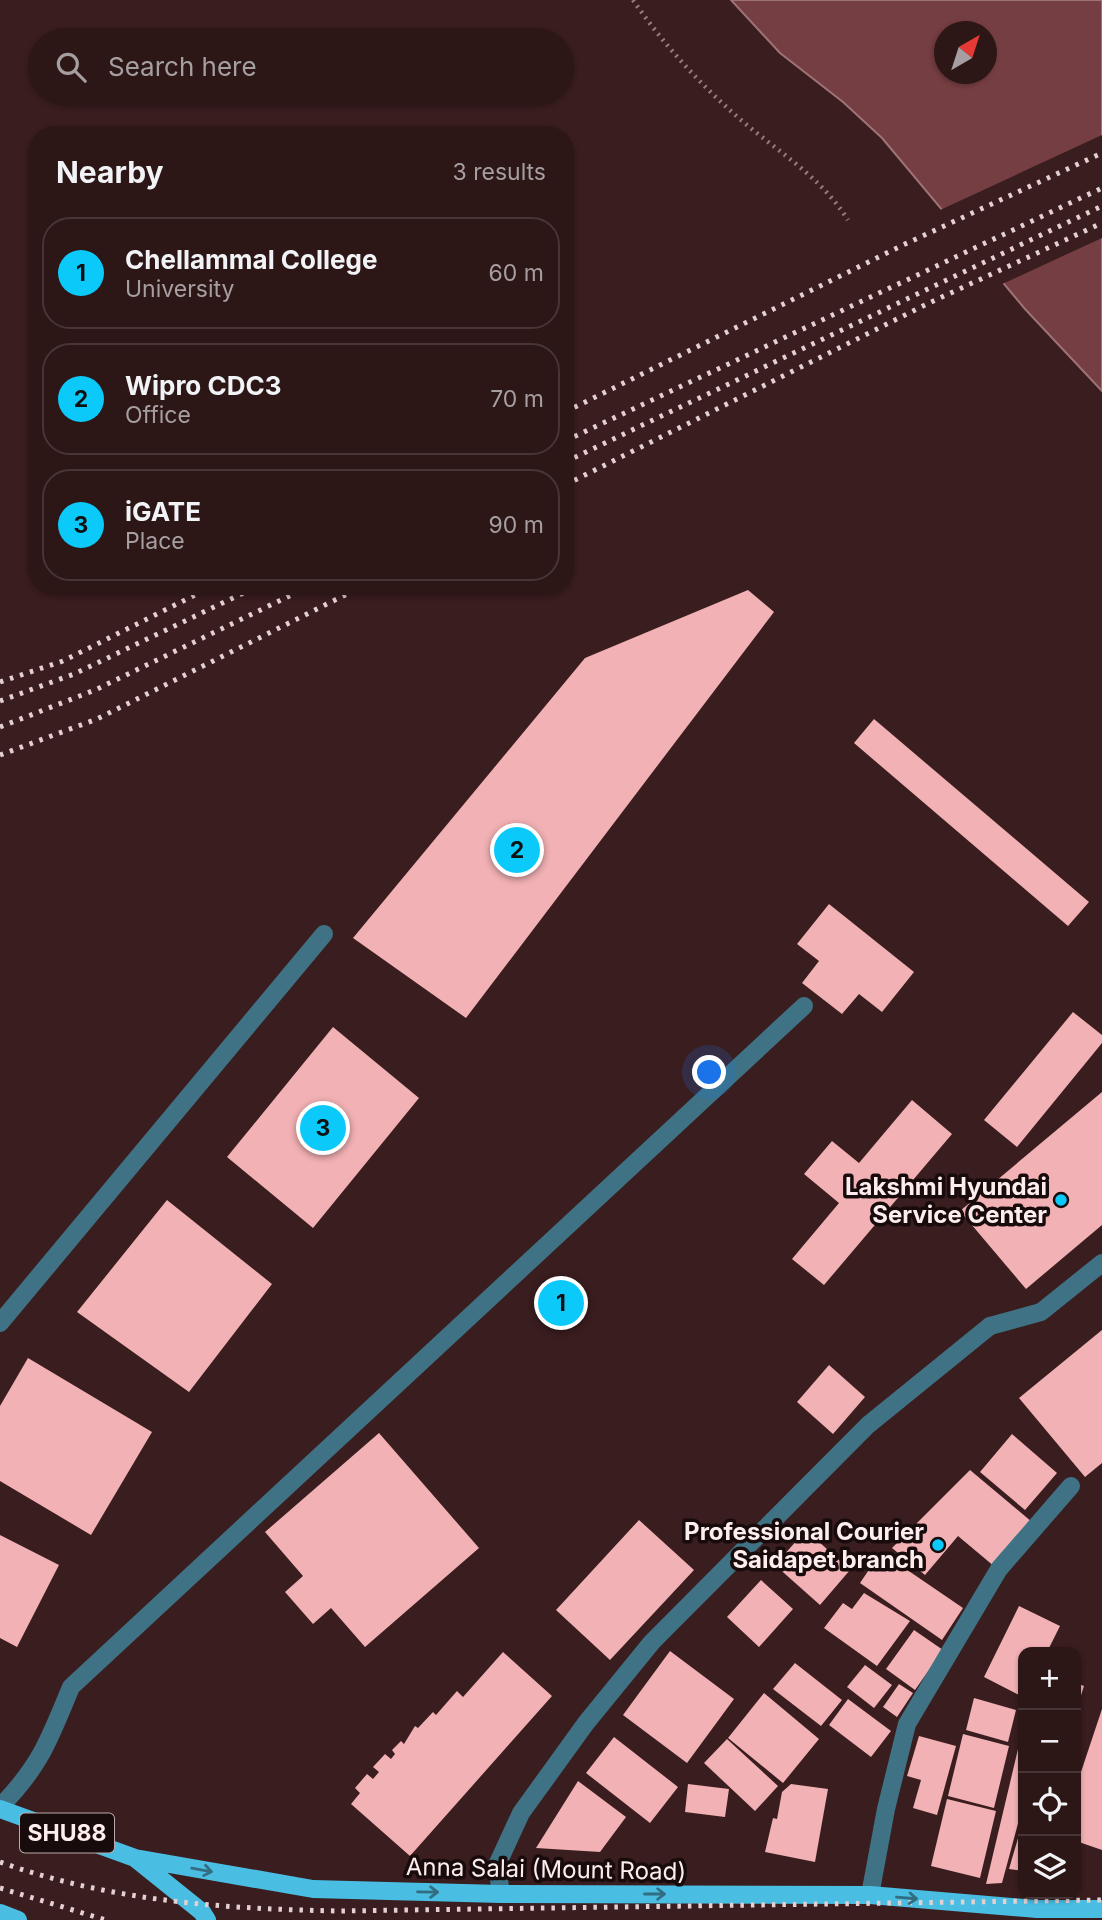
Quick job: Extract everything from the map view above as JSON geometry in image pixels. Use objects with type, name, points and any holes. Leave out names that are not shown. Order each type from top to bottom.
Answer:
[{"type":"main road","name":"Anna Salai (Mount Road)","points":[[0,1808],[135,1858],[313,1889],[500,1894],[870,1895],[1037,1909],[1102,1909]]},
{"type":"main road","name":"SHU88","points":[[135,1858],[205,1916],[219,1920]]},
{"type":"main road","points":[[0,1913],[18,1920]]},
{"type":"street","points":[[0,1323],[324,934]]},
{"type":"street","points":[[0,1808],[27,1779],[41,1758],[71,1686],[804,1006]]},
{"type":"street","points":[[500,1894],[497,1865],[521,1813],[586,1723],[652,1642],[868,1425],[990,1326],[1041,1311],[1102,1263]]},
{"type":"street","points":[[870,1895],[906,1724],[999,1569],[1071,1486]]},
{"type":"path","points":[[633,0],[650,25],[697,78],[734,114],[832,194],[848,220]]},
{"type":"shaded area","points":[[731,0],[1102,0],[1102,391],[1025,309],[882,138],[843,102],[780,53]]},
{"type":"pier","points":[[1102,135],[1102,238],[1000,285],[938,211]]},
{"type":"building","points":[[748,590],[774,612],[466,1018],[353,938],[585,658]]},
{"type":"building","points":[[874,719],[1089,902],[1068,926],[854,743]]},
{"type":"building","points":[[829,904],[914,972],[882,1012],[859,994],[842,1014],[802,983],[819,961],[797,944]]},
{"type":"building","points":[[1073,1012],[1102,1035],[1102,1043],[1017,1147],[984,1120]]},
{"type":"building","points":[[333,1027],[419,1098],[313,1228],[227,1157]]},
{"type":"building","points":[[1102,1092],[1102,1225],[1026,1289],[960,1211]]},
{"type":"building","points":[[912,1100],[952,1134],[824,1285],[792,1259],[839,1203],[804,1174],[832,1141],[859,1163]]},
{"type":"building","points":[[167,1200],[272,1284],[189,1392],[77,1312]]},
{"type":"building","points":[[1102,1330],[1102,1463],[1085,1477],[1019,1398]]},
{"type":"building","points":[[28,1358],[152,1432],[91,1535],[0,1481],[0,1406]]},
{"type":"building","points":[[829,1365],[865,1397],[833,1434],[797,1402]]},
{"type":"building","points":[[379,1433],[479,1548],[365,1647],[331,1608],[313,1624],[285,1592],[303,1576],[265,1532]]},
{"type":"building","points":[[1012,1434],[1057,1473],[1025,1510],[980,1472]]},
{"type":"building","points":[[970,1470],[1032,1522],[995,1567],[958,1536],[925,1575],[892,1548]]},
{"type":"building","points":[[639,1520],[694,1570],[610,1660],[556,1610]]},
{"type":"building","points":[[806,1530],[850,1570],[820,1605],[775,1565]]},
{"type":"building","points":[[0,1535],[59,1565],[17,1647],[0,1638]]},
{"type":"building","points":[[881,1552],[963,1608],[942,1640],[860,1583]]},
{"type":"building","points":[[761,1580],[793,1609],[759,1647],[727,1617]]},
{"type":"building","points":[[864,1593],[910,1621],[877,1666],[824,1628],[843,1603],[852,1609]]},
{"type":"building","points":[[1019,1606],[1060,1626],[1050,1647],[1018,1647],[1018,1694],[984,1677]]},
{"type":"building","points":[[914,1630],[943,1650],[915,1690],[886,1669]]},
{"type":"building","points":[[670,1651],[734,1699],[687,1763],[623,1715]]},
{"type":"building","points":[[503,1652],[552,1696],[410,1856],[351,1804],[360,1793],[355,1788],[367,1774],[373,1779],[379,1772],[373,1767],[385,1754],[391,1759],[395,1754],[392,1750],[401,1741],[404,1744],[415,1726],[418,1728],[433,1712],[436,1715],[457,1691],[463,1697]]},
{"type":"building","points":[[795,1663],[842,1700],[821,1726],[773,1689]]},
{"type":"building","points":[[865,1665],[892,1685],[874,1708],[847,1687]]},
{"type":"building","points":[[899,1684],[913,1693],[897,1717],[883,1707]]},
{"type":"building","points":[[764,1693],[819,1739],[783,1783],[728,1738]]},
{"type":"building","points":[[974,1698],[1016,1710],[1008,1742],[966,1730]]},
{"type":"building","points":[[848,1699],[891,1731],[871,1757],[829,1725]]},
{"type":"building","points":[[1102,1709],[1102,1850],[1081,1843],[1081,1772]]},
{"type":"building","points":[[963,1734],[1009,1746],[994,1808],[948,1796]]},
{"type":"building","points":[[919,1736],[956,1746],[937,1815],[913,1808],[921,1780],[907,1776]]},
{"type":"building","points":[[614,1737],[678,1787],[650,1823],[586,1773]]},
{"type":"building","points":[[727,1739],[778,1786],[755,1811],[704,1763]]},
{"type":"building","points":[[1018,1749],[1018,1824],[1002,1883],[986,1884]]},
{"type":"building","points":[[578,1781],[626,1817],[600,1852],[536,1848]]},
{"type":"building","points":[[688,1784],[729,1789],[725,1817],[685,1812]]},
{"type":"building","points":[[791,1784],[828,1789],[815,1862],[765,1852],[773,1818],[777,1819],[782,1792]]},
{"type":"building","points":[[947,1799],[996,1811],[980,1878],[931,1866]]},
{"type":"building","points":[[1018,1838],[1018,1870],[1009,1869]]},
{"type":"railway","points":[[574,408],[903,245],[1102,153]]},
{"type":"railway","points":[[574,437],[1102,188]]},
{"type":"railway","points":[[574,458],[1102,206]]},
{"type":"railway","points":[[574,480],[929,303],[1102,223]]},
{"type":"railway","points":[[0,682],[63,661],[195,595]]},
{"type":"railway","points":[[0,701],[74,674],[239,595]]},
{"type":"railway","points":[[0,727],[95,690],[291,595]]},
{"type":"railway","points":[[0,755],[97,719],[345,595]]},
{"type":"railway","points":[[0,1862],[83,1886],[125,1894],[211,1905],[297,1910],[1102,1900]]},
{"type":"railway","points":[[0,1888],[106,1920]]},
{"type":"place","name":"Wipro CDC3","points":[[517,850]]},
{"type":"place","name":"iGATE","points":[[323,1128]]},
{"type":"place","name":"Lakshmi Hyundai Service Center","points":[[1061,1200]]},
{"type":"place","name":"Chellammal College","points":[[561,1303]]},
{"type":"place","name":"Professional Courier Saidapet branch","points":[[938,1545]]}]
